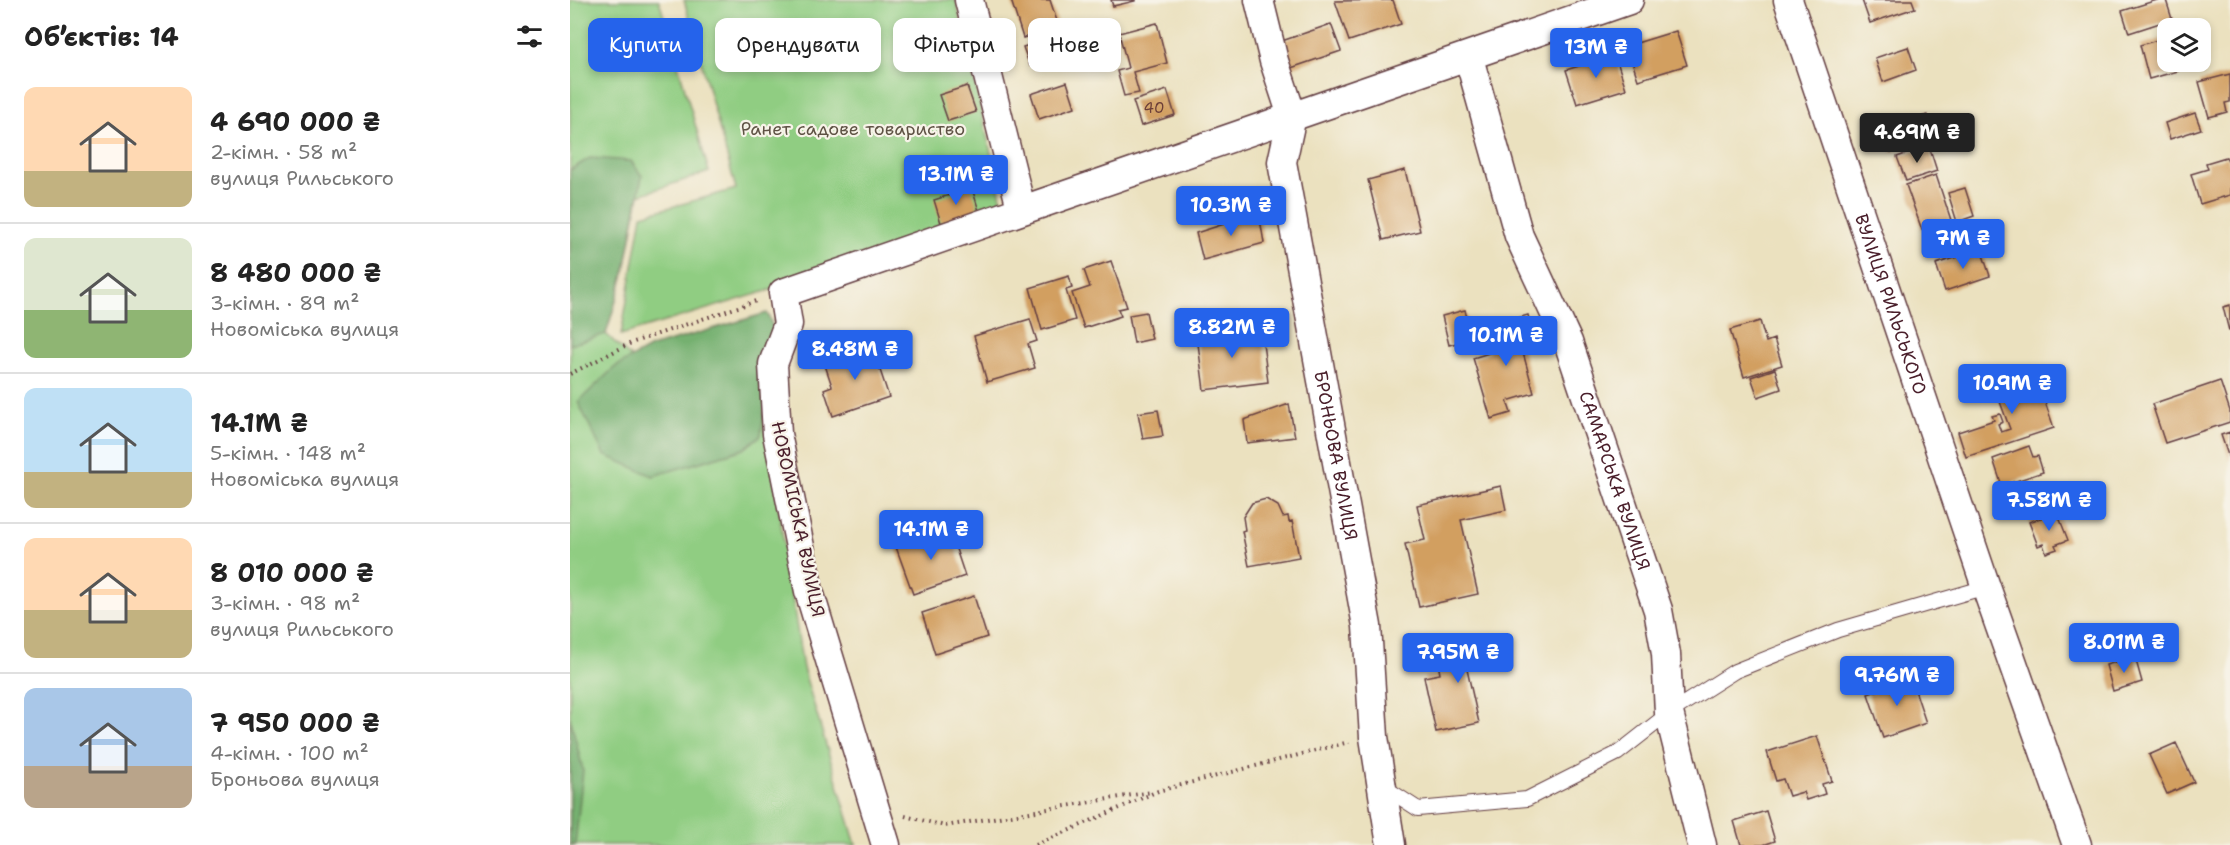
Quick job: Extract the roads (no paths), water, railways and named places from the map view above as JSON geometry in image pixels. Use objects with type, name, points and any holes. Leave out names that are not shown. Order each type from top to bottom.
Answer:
[{"type":"street","points":[[969,0],[1021,208],[1469,57],[1629,0]]},
{"type":"street","points":[[1259,0],[1274,61],[1292,116]]},
{"type":"street","name":"ВУЛИЦЯ РИЛЬСЬКОГО","points":[[1788,0],[1986,587],[2077,845]]},
{"type":"street","name":"САМАРСЬКА ВУЛИЦЯ","points":[[1469,57],[1519,236],[1568,342],[1658,610],[1666,654],[1669,713],[1702,845]]},
{"type":"street","name":"БРОНЬОВА ВУЛИЦЯ","points":[[1292,116],[1282,162],[1367,626],[1374,737],[1391,845]]},
{"type":"street","name":"НОВОМІСЬКА ВУЛИЦЯ","points":[[886,845],[809,591],[777,434],[773,364],[788,324],[783,293],[1021,208]]},
{"type":"lane","points":[[1382,786],[1418,809],[1527,799],[1618,753],[1669,713],[1735,671],[1838,630],[1986,587]]},
{"type":"park label","name":"Ранет садове товариство","points":[[853,129]]}]
